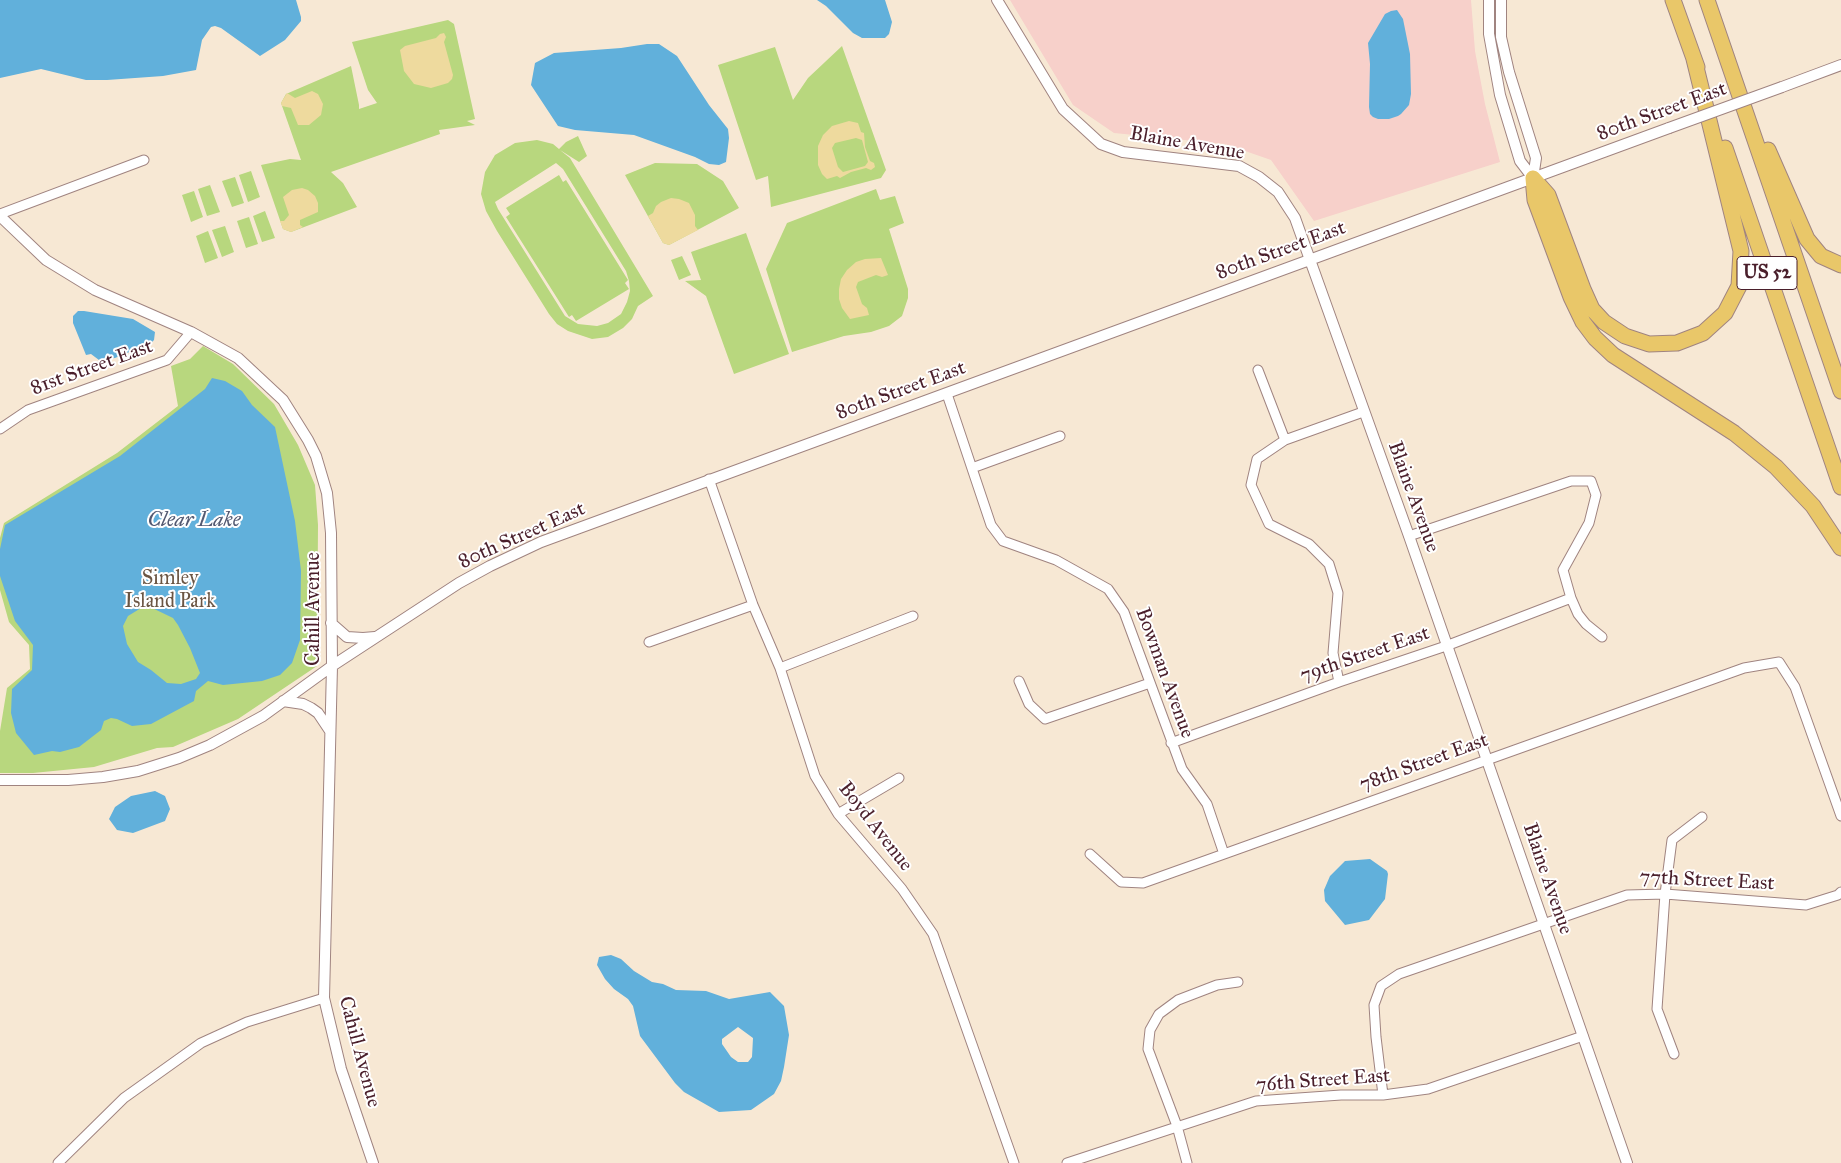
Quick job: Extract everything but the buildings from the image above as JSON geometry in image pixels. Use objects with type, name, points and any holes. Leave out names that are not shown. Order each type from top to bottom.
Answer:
[{"type":"highway","name":"US 52","points":[[1673,0],[1841,487]]},
{"type":"highway","name":"US 52","points":[[1707,0],[1841,391]]},
{"type":"highway","points":[[1724,48],[1806,238],[1821,256],[1841,265]]},
{"type":"highway","points":[[1533,178],[1548,195],[1583,289],[1592,309],[1604,322],[1625,336],[1649,344],[1677,343],[1703,333],[1725,313],[1739,286],[1741,251],[1694,59]]},
{"type":"highway","points":[[1533,178],[1535,200],[1571,298],[1583,322],[1595,338],[1613,355],[1734,433],[1776,467],[1813,506],[1841,548]]},
{"type":"street","name":"Blaine Avenue","points":[[997,0],[1063,108],[1101,144],[1123,152],[1239,166],[1278,192],[1295,218],[1409,536],[1627,1163]]},
{"type":"street","points":[[1489,0],[1489,34],[1500,94],[1520,162],[1533,178]]},
{"type":"street","points":[[1501,0],[1501,37],[1509,72],[1536,158],[1533,178]]},
{"type":"street","name":"80th Street East","points":[[0,780],[68,780],[138,771],[179,758],[210,745],[262,716],[332,666],[459,583],[541,542],[1841,66]]},
{"type":"street","points":[[0,215],[144,160]]},
{"type":"street","name":"Cahill Avenue","points":[[0,215],[46,260],[95,290],[191,332],[238,358],[283,400],[308,440],[323,475],[327,493],[331,533],[332,666],[324,998],[341,1068],[373,1163]]},
{"type":"street","name":"81st Street East","points":[[0,429],[28,410],[167,360],[191,332]]},
{"type":"street","points":[[1258,370],[1286,440]]},
{"type":"street","name":"Bowman Avenue","points":[[947,394],[991,525],[1003,541],[1056,560],[1108,589],[1124,612],[1171,743],[1182,769],[1207,804],[1224,854]]},
{"type":"street","points":[[1339,682],[1333,653],[1338,593],[1329,564],[1309,544],[1269,524],[1251,485],[1257,460],[1286,440],[1363,412]]},
{"type":"street","points":[[972,468],[1060,436]]},
{"type":"street","name":"Boyd Avenue","points":[[709,479],[753,605],[780,668],[815,776],[838,814],[902,889],[933,934],[1014,1163]]},
{"type":"street","points":[[1409,536],[1571,481],[1591,481],[1596,495],[1589,523],[1563,570],[1571,598],[1582,620],[1602,637]]},
{"type":"street","name":"79th Street East","points":[[1171,743],[1339,682],[1446,646],[1571,598]]},
{"type":"street","points":[[649,642],[753,605]]},
{"type":"street","points":[[780,668],[913,616]]},
{"type":"street","points":[[331,623],[347,637],[376,637]]},
{"type":"street","name":"78th Street East","points":[[1090,854],[1121,882],[1143,883],[1744,668],[1779,662],[1796,686],[1841,816]]},
{"type":"street","points":[[1019,681],[1028,704],[1045,718],[1150,683]]},
{"type":"street","points":[[283,701],[303,704],[311,708],[323,719],[330,732]]},
{"type":"street","points":[[838,814],[900,778]]},
{"type":"street","points":[[1674,1054],[1657,1009],[1665,894],[1672,840],[1702,817]]},
{"type":"street","name":"77th Street East","points":[[1383,1095],[1374,1007],[1381,986],[1399,974],[1544,922],[1627,895],[1665,894],[1806,904],[1838,895],[1841,892]]},
{"type":"street","points":[[1187,1163],[1177,1126],[1148,1049],[1150,1030],[1159,1014],[1178,1000],[1217,985],[1238,982]]},
{"type":"street","points":[[58,1163],[124,1098],[201,1042],[247,1022],[324,998]]},
{"type":"street","name":"76th Street East","points":[[1067,1163],[1256,1101],[1341,1095],[1383,1095],[1428,1089],[1583,1036]]},
{"type":"shaded area","points":[[1010,0],[1471,0],[1475,51],[1485,104],[1500,162],[1314,221],[1271,160],[1225,144],[1114,133],[1073,105]]},
{"type":"green space","points":[[448,20],[454,24],[475,119],[467,121],[475,125],[439,130],[440,134],[331,172],[343,183],[357,207],[291,232],[283,229],[261,165],[290,159],[301,160],[281,103],[286,94],[351,66],[359,109],[377,103],[368,90],[352,42]]},
{"type":"green space","points":[[842,46],[886,170],[881,178],[771,207],[768,176],[756,180],[718,65],[775,47],[793,100],[808,78]]},
{"type":"green space","points":[[578,136],[587,156],[579,162],[560,150],[570,158],[653,296],[638,306],[632,319],[623,328],[608,337],[592,339],[568,331],[557,324],[497,231],[486,211],[481,194],[485,172],[495,155],[515,143],[537,140],[553,144],[559,149],[566,142]],"holes":[[[556,163],[563,169],[626,271],[629,281],[630,291],[621,314],[608,323],[597,326],[578,324],[565,316],[495,202]]]},
{"type":"green space","points":[[655,163],[697,164],[723,181],[739,208],[669,245],[663,243],[625,175]]},
{"type":"green space","points":[[251,171],[260,197],[248,202],[239,175]]},
{"type":"green space","points":[[559,175],[563,182],[566,180],[628,280],[625,283],[629,289],[576,321],[572,315],[569,317],[506,217],[510,214],[506,208]]},
{"type":"green space","points":[[235,177],[244,203],[232,207],[222,181]]},
{"type":"green space","points":[[210,185],[220,212],[207,216],[198,189]]},
{"type":"green space","points":[[876,189],[880,200],[895,196],[904,223],[889,229],[908,289],[908,298],[902,316],[889,326],[871,332],[844,336],[792,352],[766,269],[787,223]]},
{"type":"green space","points":[[194,191],[203,217],[191,222],[182,195]]},
{"type":"green space","points":[[265,211],[275,238],[262,242],[253,216]]},
{"type":"green space","points":[[249,217],[258,244],[246,248],[237,221]]},
{"type":"green space","points":[[225,226],[234,252],[222,257],[212,230]]},
{"type":"green space","points":[[208,231],[218,258],[205,263],[196,236]]},
{"type":"green space","points":[[746,233],[789,354],[734,374],[706,296],[685,281],[701,280],[691,252]]},
{"type":"green space","points":[[682,256],[691,275],[679,280],[671,260]]},
{"type":"green space","name":"Clear Lake","points":[[203,346],[233,364],[274,404],[298,445],[315,485],[318,525],[317,666],[238,719],[173,747],[157,748],[94,767],[33,773],[0,773],[0,731],[7,688],[30,669],[29,645],[9,622],[0,590],[0,538],[4,523],[117,453],[178,406],[171,366],[190,359]]},
{"type":"sand","points":[[444,33],[446,37],[444,42],[453,75],[452,79],[448,83],[431,88],[414,84],[404,71],[400,50],[405,46],[436,38]]},
{"type":"sand","points":[[312,91],[318,94],[323,104],[321,115],[309,125],[298,125],[291,108],[282,106],[281,103],[287,93],[295,98]]},
{"type":"sand","points":[[849,121],[858,123],[861,132],[864,133],[865,147],[870,161],[874,163],[875,167],[871,170],[866,168],[851,172],[840,178],[837,176],[827,179],[822,174],[818,165],[818,146],[823,135],[832,126]],"holes":[[[856,138],[862,140],[868,162],[865,166],[843,172],[838,167],[832,148],[835,143]]]},
{"type":"sand","points":[[302,188],[315,196],[318,203],[318,212],[300,220],[300,225],[303,227],[291,232],[283,229],[280,221],[284,221],[289,215],[283,197],[292,190]]},
{"type":"sand","points":[[671,198],[689,203],[695,215],[695,226],[698,230],[669,245],[663,243],[648,216],[653,213],[656,206],[661,202]]},
{"type":"sand","points":[[881,258],[888,275],[882,277],[876,275],[858,282],[856,287],[862,304],[867,308],[869,315],[850,319],[842,308],[839,299],[841,279],[856,262],[865,259]]},
{"type":"water","points":[[0,0],[296,0],[301,21],[285,40],[260,56],[221,28],[211,27],[202,40],[196,70],[163,76],[86,80],[41,69],[0,78]]},
{"type":"water","points":[[817,0],[885,0],[892,22],[889,34],[885,38],[862,38],[853,33],[826,6]]},
{"type":"water","points":[[1397,10],[1403,19],[1410,54],[1411,94],[1409,105],[1401,114],[1389,119],[1378,119],[1370,114],[1369,107],[1370,64],[1368,43],[1385,14]]},
{"type":"water","points":[[659,44],[677,56],[709,105],[728,129],[729,138],[726,162],[719,165],[709,164],[634,135],[575,130],[558,126],[531,85],[535,63],[554,53]]},
{"type":"water","points":[[78,311],[133,319],[155,332],[154,340],[115,358],[99,360],[91,354],[86,355],[73,323],[73,316]]},
{"type":"water","name":"Clear Lake","points":[[212,378],[225,381],[242,391],[252,405],[275,427],[295,521],[301,571],[300,640],[292,663],[280,675],[262,681],[223,685],[208,681],[196,691],[194,701],[151,724],[132,726],[111,718],[104,721],[101,730],[79,747],[60,752],[52,751],[34,755],[16,733],[11,713],[12,689],[32,670],[33,645],[15,621],[0,576],[0,549],[5,525],[120,456],[205,389]],"holes":[[[146,605],[173,618],[190,648],[200,673],[196,679],[181,684],[167,683],[138,662],[127,644],[123,626],[128,616]]]},
{"type":"water","points":[[155,791],[165,796],[170,809],[165,821],[133,833],[117,830],[109,819],[115,807],[131,796]]},
{"type":"water","points":[[1370,859],[1387,871],[1385,899],[1369,920],[1345,925],[1325,901],[1324,890],[1330,876],[1345,861]]},
{"type":"water","points":[[611,955],[621,959],[634,971],[652,982],[663,984],[676,990],[706,991],[729,999],[770,992],[784,1006],[789,1035],[781,1081],[774,1094],[751,1110],[719,1112],[684,1092],[675,1083],[640,1036],[633,1006],[628,999],[614,989],[605,979],[597,965],[599,957]],"holes":[[[738,1027],[753,1038],[752,1057],[748,1062],[738,1062],[731,1057],[722,1044],[722,1039]]]},
{"type":"park label","name":"Simley Island Park","points":[[170,590]]}]
